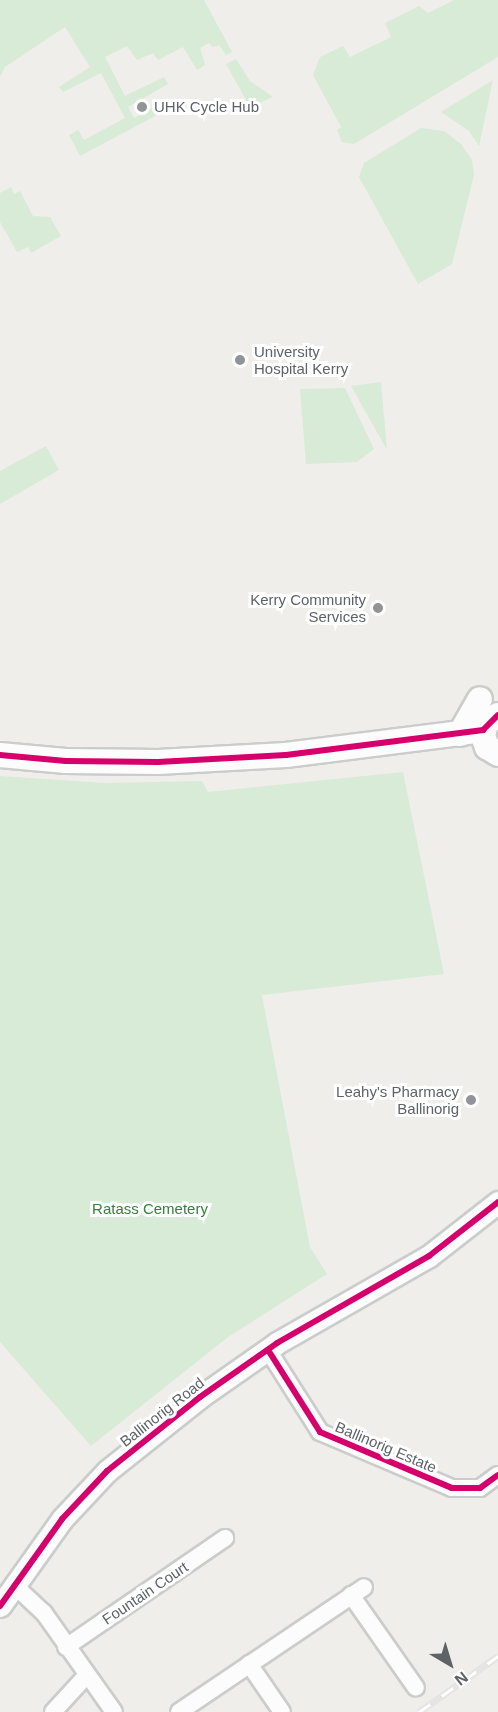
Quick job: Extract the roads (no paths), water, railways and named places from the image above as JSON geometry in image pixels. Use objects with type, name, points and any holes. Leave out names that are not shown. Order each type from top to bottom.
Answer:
[{"type":"main road","points":[[460,734],[480,699]]},
{"type":"main road","points":[[407,742],[460,734],[491,735]]},
{"type":"main road","points":[[0,755],[66,761],[158,762],[491,735]]},
{"type":"street","name":"Ballinorig Road","points":[[0,1606],[62,1519],[107,1471],[200,1397],[268,1350],[429,1256],[498,1202]]},
{"type":"street","name":"Ballinorig Estate","points":[[268,1350],[320,1432],[452,1488],[480,1488],[498,1475]]},
{"type":"street","name":"Fountain Court","points":[[66,1647],[225,1538]]},
{"type":"street","points":[[15,1586],[44,1613],[86,1676],[114,1712]]},
{"type":"street","points":[[179,1712],[357,1591],[416,1688]]},
{"type":"street","points":[[249,1664],[282,1712]]},
{"type":"street","points":[[53,1712],[86,1676]]},
{"type":"railway","points":[[419,1712],[498,1656]]},
{"type":"place","name":"UHK Cycle Hub","points":[[142,107]]},
{"type":"place","name":"University Hospital Kerry","points":[[240,360]]},
{"type":"place","name":"Kerry Community Services","points":[[378,608]]},
{"type":"place","name":"Leahy's Pharmacy Ballinorig","points":[[471,1100]]},
{"type":"park label","name":"Ratass Cemetery","points":[[150,1209]]}]
